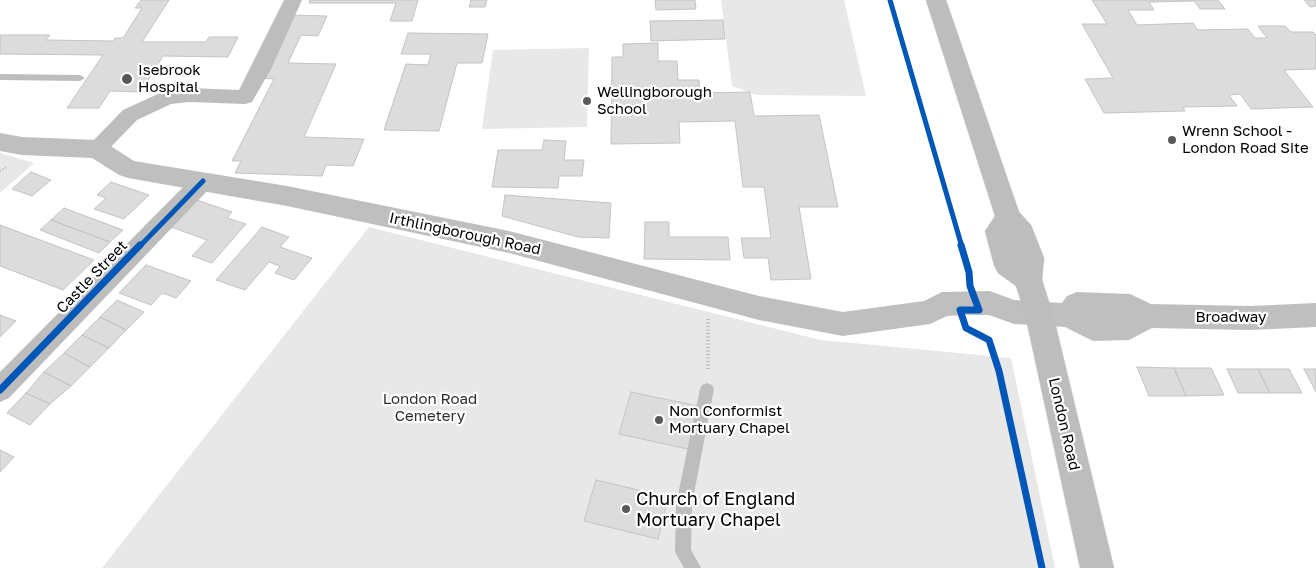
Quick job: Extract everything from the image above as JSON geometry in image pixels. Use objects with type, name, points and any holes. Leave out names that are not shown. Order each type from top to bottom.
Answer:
[{"type":"main road","name":"London Road","points":[[936,0],[1008,217],[998,231],[1008,265],[1028,280],[1041,313],[1097,568]]},
{"type":"main road","points":[[0,142],[22,146],[97,149]]},
{"type":"main road","name":"Irthlingborough Road","points":[[97,149],[128,169],[203,181],[509,242],[759,308],[843,324],[930,312],[944,319],[992,320],[1041,313]]},
{"type":"main road","name":"Broadway","points":[[1041,313],[1094,329],[1129,328],[1147,316],[1250,318],[1316,315]]},
{"type":"street","points":[[97,149],[130,115],[167,98],[189,95],[245,97],[261,69],[293,0]]},
{"type":"street","name":"Castle Street","points":[[0,390],[203,181]]},
{"type":"lane","points":[[0,77],[80,78]]},
{"type":"lane","points":[[693,568],[683,552],[684,504],[708,389]]},
{"type":"path","points":[[708,389],[709,294]]},
{"type":"green space","points":[[721,0],[844,0],[866,96],[757,95],[732,86]]},
{"type":"green space","points":[[589,48],[587,127],[482,129],[493,50]]},
{"type":"green space","points":[[0,153],[34,163],[0,193]]},
{"type":"green space","name":"London Road Cemetery","points":[[369,227],[821,340],[1011,358],[1055,568],[102,568]]},
{"type":"building","points":[[141,0],[169,0],[142,42],[206,42],[209,37],[238,37],[228,57],[163,56],[141,92],[110,91],[99,108],[67,108],[103,55],[0,54],[0,35],[50,35],[46,40],[113,41],[115,38],[123,38],[142,8],[135,8]]},
{"type":"building","points":[[310,0],[418,0],[412,21],[390,21],[396,3],[309,3]]},
{"type":"building","points":[[471,0],[487,0],[485,7],[469,7]]},
{"type":"building","points":[[655,0],[695,0],[696,9],[656,10]]},
{"type":"building","points":[[1092,0],[1218,0],[1225,9],[1200,9],[1194,1],[1149,2],[1154,10],[1128,10],[1137,25],[1193,23],[1198,30],[1248,29],[1255,38],[1267,38],[1258,26],[1285,26],[1291,32],[1313,32],[1316,35],[1316,69],[1284,70],[1313,107],[1251,109],[1240,94],[1229,95],[1237,106],[1183,107],[1185,111],[1104,113],[1085,79],[1113,78],[1082,24],[1107,24]]},
{"type":"building","points":[[1304,0],[1316,0],[1316,6],[1310,7]]},
{"type":"building","points":[[292,15],[327,16],[318,36],[301,35],[288,63],[336,64],[304,137],[364,139],[353,166],[326,165],[322,176],[235,173],[241,161],[232,161],[274,79],[259,78]]},
{"type":"building","points":[[723,20],[725,39],[651,41],[650,21]]},
{"type":"building","points":[[408,33],[488,34],[482,63],[457,63],[439,131],[384,130],[406,64],[428,65],[431,54],[401,54]]},
{"type":"building","points":[[658,43],[658,61],[677,61],[678,80],[699,80],[700,93],[750,92],[754,116],[819,115],[838,207],[799,207],[811,279],[771,280],[768,258],[744,258],[741,238],[771,238],[764,187],[743,187],[735,121],[679,122],[680,143],[611,144],[612,57],[623,57],[623,44]]},
{"type":"building","points":[[544,140],[566,141],[564,160],[584,160],[582,176],[559,176],[558,188],[492,187],[498,150],[542,150]]},
{"type":"building","points":[[31,172],[51,180],[32,196],[12,189]]},
{"type":"building","points":[[111,182],[149,195],[124,219],[94,209],[106,198],[97,195]]},
{"type":"building","points":[[505,195],[611,203],[609,238],[578,237],[502,216]]},
{"type":"building","points":[[197,200],[232,212],[227,218],[246,224],[212,263],[192,256],[207,240],[171,227]]},
{"type":"building","points":[[64,208],[123,230],[110,242],[51,220]]},
{"type":"building","points":[[51,220],[110,242],[99,253],[40,230]]},
{"type":"building","points":[[645,222],[669,222],[669,237],[728,237],[730,260],[644,259]]},
{"type":"building","points":[[0,225],[94,260],[63,290],[0,266]]},
{"type":"building","points":[[262,227],[289,237],[280,247],[312,258],[294,280],[275,273],[280,266],[269,262],[245,290],[216,280]]},
{"type":"building","points":[[146,265],[191,281],[176,298],[162,293],[151,305],[119,293]]},
{"type":"building","points":[[117,300],[144,312],[126,330],[100,317]]},
{"type":"building","points":[[0,315],[16,321],[0,337]]},
{"type":"building","points":[[100,317],[126,330],[109,348],[82,335]]},
{"type":"building","points":[[82,335],[109,348],[90,367],[64,353]]},
{"type":"building","points":[[64,353],[90,367],[71,386],[44,372]]},
{"type":"building","points":[[1137,367],[1174,368],[1186,396],[1149,396]]},
{"type":"building","points":[[1174,368],[1211,368],[1224,395],[1186,396]]},
{"type":"building","points":[[1227,369],[1258,369],[1270,393],[1238,393]]},
{"type":"building","points":[[1258,369],[1289,369],[1302,393],[1270,393]]},
{"type":"building","points":[[1304,369],[1316,369],[1316,392]]},
{"type":"building","points":[[44,372],[71,386],[50,404],[26,393]]},
{"type":"building","name":"Non Conformist Mortuary Chapel","points":[[631,392],[698,406],[688,449],[619,434]]},
{"type":"building","points":[[26,393],[50,404],[30,425],[7,413]]},
{"type":"building","points":[[0,450],[14,457],[0,472]]},
{"type":"building","name":"Church of England Mortuary Chapel","points":[[596,480],[668,497],[658,539],[584,521]]},
{"type":"cycle path","points":[[890,0],[969,272],[970,286],[979,310],[960,310],[966,328],[989,340],[999,371],[1042,568]]},
{"type":"cycle path","points":[[0,390],[203,181]]},
{"type":"place","name":"Isebrook Hospital","points":[[127,79]]},
{"type":"place","name":"Wellingborough School","points":[[587,101]]},
{"type":"place","name":"Wrenn School - London Road Site","points":[[1172,140]]},
{"type":"place","name":"Non Conformist Mortuary Chapel","points":[[659,420]]},
{"type":"place","name":"Church of England Mortuary Chapel","points":[[626,509]]}]
